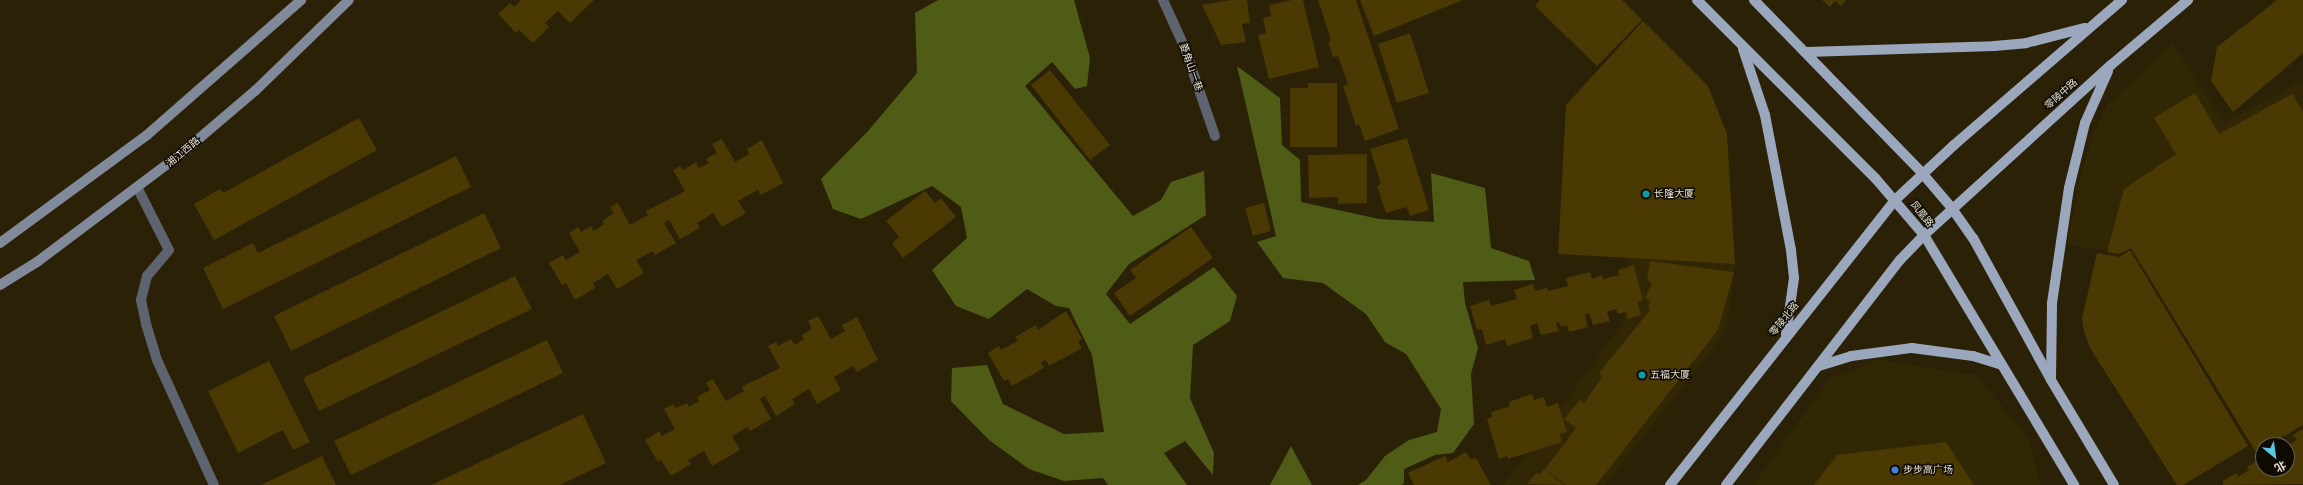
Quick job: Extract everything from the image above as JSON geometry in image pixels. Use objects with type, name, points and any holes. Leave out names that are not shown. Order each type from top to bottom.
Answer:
[{"type":"main road","points":[[0,243],[147,135],[301,0]]},
{"type":"main road","name":"湘江西路","points":[[0,285],[37,262],[138,189],[256,90],[349,0]]},
{"type":"main road","name":"凤凰路","points":[[1697,0],[1895,200],[1924,235],[2000,364],[2074,485]]},
{"type":"main road","points":[[1754,0],[1807,52],[1922,173],[1951,207],[1973,238],[2050,380],[2114,485]]},
{"type":"main road","points":[[1922,173],[2122,0]]},
{"type":"main road","name":"零陵中路","points":[[1951,207],[2111,65],[2188,0]]},
{"type":"main road","points":[[1807,52],[1994,46],[2026,43],[2089,27]]},
{"type":"main road","points":[[1741,45],[1766,122],[1791,250],[1794,278],[1785,336]]},
{"type":"main road","points":[[2050,380],[2052,303],[2069,188],[2085,123],[2111,65]]},
{"type":"main road","name":"零陵北路","points":[[1670,485],[1785,336],[1895,200],[1922,173]]},
{"type":"main road","points":[[1726,485],[1900,260],[1951,207]]},
{"type":"main road","points":[[1819,366],[1851,356],[1912,348],[1973,356],[2000,364]]},
{"type":"street","name":"菱角山一巷","points":[[1163,0],[1184,46],[1215,136]]},
{"type":"street","points":[[138,189],[169,250],[147,276],[141,300],[146,324],[157,360],[214,485]]},
{"type":"shaded area","points":[[2173,44],[2224,123],[2303,80],[2303,425],[2283,437],[2255,437],[2255,449],[2131,245],[2119,252],[2067,245],[2078,185],[2094,131],[2108,104]]},
{"type":"shaded area","name":"五福大厦","points":[[1629,258],[1735,264],[1727,331],[1605,485],[1503,485],[1624,322]]},
{"type":"shaded area","points":[[1878,360],[1976,375],[2028,438],[2041,485],[1754,485],[1828,380]]},
{"type":"green space","points":[[938,0],[1074,0],[1090,58],[1087,86],[1075,89],[1052,62],[1025,86],[1133,216],[1161,200],[1171,182],[1204,171],[1206,215],[1129,264],[1106,294],[1130,324],[1214,267],[1237,296],[1230,321],[1193,345],[1190,398],[1214,453],[1213,475],[1185,441],[1164,453],[1187,485],[1108,485],[1103,478],[1064,481],[1029,469],[989,440],[951,401],[952,368],[987,365],[1003,404],[1064,434],[1104,432],[1092,355],[1069,308],[1056,306],[1027,289],[989,319],[956,306],[932,270],[967,238],[961,207],[932,186],[861,219],[833,209],[821,179],[868,131],[917,73],[915,13]]},
{"type":"green space","points":[[1237,66],[1280,98],[1282,145],[1300,160],[1301,202],[1379,219],[1434,222],[1431,173],[1485,188],[1491,248],[1529,261],[1535,280],[1463,282],[1465,303],[1478,348],[1471,374],[1474,424],[1453,453],[1435,455],[1404,469],[1404,483],[1401,485],[1358,485],[1366,480],[1385,456],[1409,440],[1437,432],[1441,409],[1406,354],[1385,342],[1366,314],[1323,283],[1283,278],[1257,242],[1276,236]]},
{"type":"green space","points":[[1291,446],[1312,485],[1270,485]]},
{"type":"building","points":[[521,0],[594,0],[570,23],[558,11],[545,23],[549,27],[533,43],[519,30],[516,33],[498,14],[510,3],[514,7]]},
{"type":"building","points":[[1230,0],[1247,0],[1250,23],[1242,24],[1246,42],[1221,45],[1202,5]]},
{"type":"building","points":[[1292,0],[1303,0],[1319,67],[1269,79],[1258,35],[1266,33],[1263,18],[1271,16],[1269,5]]},
{"type":"building","points":[[1318,0],[1356,0],[1399,129],[1365,141],[1359,124],[1356,126],[1343,86],[1348,84],[1338,56],[1333,57],[1328,42],[1331,40]]},
{"type":"building","points":[[1360,0],[1463,0],[1374,36]]},
{"type":"building","points":[[1540,0],[1622,0],[1642,20],[1597,66],[1535,6]]},
{"type":"building","points":[[1822,0],[1846,0],[1841,6],[1835,1],[1830,7]]},
{"type":"building","points":[[2277,0],[2303,0],[2303,53],[2233,112],[2211,81],[2217,47]]},
{"type":"building","name":"长隆大厦","points":[[1643,21],[1708,86],[1727,134],[1735,264],[1558,254],[1566,105]]},
{"type":"building","points":[[1410,33],[1429,93],[1397,103],[1378,44]]},
{"type":"building","points":[[1050,70],[1110,145],[1090,160],[1031,85]]},
{"type":"building","points":[[1308,83],[1337,83],[1337,147],[1290,147],[1290,88],[1308,88]]},
{"type":"building","points":[[2195,93],[2219,134],[2292,94],[2303,112],[2303,425],[2283,437],[2255,437],[2255,450],[2131,248],[2119,254],[2107,252],[2124,189],[2176,154],[2154,118]]},
{"type":"building","points":[[359,118],[377,150],[214,240],[194,204],[220,189],[223,193]]},
{"type":"building","points":[[1407,138],[1429,210],[1410,216],[1407,207],[1386,213],[1377,186],[1381,184],[1370,149]]},
{"type":"building","points":[[722,139],[735,162],[749,154],[747,149],[762,140],[783,183],[761,195],[758,190],[738,201],[746,213],[722,227],[713,213],[697,223],[700,228],[680,239],[669,220],[664,223],[676,243],[655,255],[653,251],[636,260],[644,273],[617,289],[608,274],[593,283],[595,288],[575,300],[566,283],[562,285],[549,263],[563,255],[566,260],[580,252],[569,233],[578,227],[581,232],[591,226],[594,231],[604,224],[602,221],[614,213],[610,207],[618,203],[630,225],[648,215],[646,211],[685,191],[673,170],[680,166],[683,170],[696,162],[699,168],[709,163],[706,159],[717,153],[712,144]]},
{"type":"building","points":[[1367,154],[1367,203],[1338,204],[1338,197],[1309,198],[1308,155]]},
{"type":"building","points":[[456,156],[471,187],[223,309],[203,268],[253,243],[258,253]]},
{"type":"building","points":[[925,191],[935,203],[941,198],[956,217],[903,258],[892,243],[899,237],[886,221]]},
{"type":"building","points":[[1264,203],[1271,231],[1253,236],[1245,208]]},
{"type":"building","points":[[484,213],[501,248],[291,351],[274,316]]},
{"type":"building","points":[[1191,227],[1213,258],[1130,316],[1114,293],[1136,278],[1130,270]]},
{"type":"building","points":[[2130,250],[2248,446],[2183,485],[2177,485],[2090,348],[2084,331],[2082,318],[2097,253],[2120,257]]},
{"type":"building","name":"五福大厦","points":[[1650,261],[1734,272],[1718,330],[1596,485],[1566,485],[1545,469],[1576,428],[1564,419],[1580,400],[1584,403],[1602,377],[1599,373],[1650,310],[1648,307],[1650,301],[1645,298],[1652,284],[1647,279]]},
{"type":"building","points":[[1634,265],[1643,301],[1637,302],[1641,315],[1628,319],[1626,312],[1618,314],[1616,309],[1607,312],[1610,321],[1593,325],[1589,313],[1585,315],[1588,327],[1569,332],[1567,325],[1561,327],[1559,322],[1556,323],[1559,331],[1541,335],[1537,323],[1530,326],[1533,338],[1507,346],[1505,339],[1486,345],[1482,329],[1477,330],[1470,306],[1489,300],[1491,306],[1517,299],[1514,290],[1533,284],[1535,291],[1547,288],[1548,291],[1568,286],[1566,278],[1590,272],[1592,279],[1602,275],[1603,279],[1619,275],[1618,270]]},
{"type":"building","points":[[515,276],[532,309],[319,411],[303,378]]},
{"type":"building","points":[[1066,311],[1082,339],[1078,342],[1082,348],[1049,366],[1046,360],[1041,362],[1044,368],[1012,386],[1008,379],[1004,381],[988,353],[999,346],[1001,350],[1018,341],[1015,337],[1036,325],[1038,330]]},
{"type":"building","points":[[818,316],[831,339],[845,331],[842,325],[857,317],[878,360],[857,372],[853,366],[834,377],[841,390],[817,404],[809,389],[792,399],[795,404],[776,416],[765,396],[760,399],[771,419],[750,431],[748,427],[732,436],[740,450],[712,466],[704,451],[688,460],[691,464],[671,476],[661,460],[658,462],[645,440],[659,431],[662,436],[675,429],[664,409],[673,404],[676,408],[687,403],[689,407],[699,401],[697,397],[710,390],[706,383],[713,379],[726,401],[744,391],[741,387],[780,368],[768,346],[776,342],[778,346],[791,339],[795,345],[804,339],[802,335],[812,329],[808,321]]},
{"type":"building","points":[[547,340],[563,373],[351,475],[334,441]]},
{"type":"building","points":[[269,361],[310,442],[293,450],[283,430],[238,453],[208,391]]},
{"type":"building","points":[[1532,394],[1534,400],[1544,397],[1547,407],[1558,403],[1567,432],[1560,434],[1562,442],[1508,459],[1507,456],[1499,459],[1487,419],[1492,417],[1491,412],[1510,406],[1509,402]]},
{"type":"building","points":[[583,414],[606,463],[560,485],[431,485]]},
{"type":"building","points":[[2303,429],[2303,484],[2223,485],[2223,481],[2236,473],[2238,477],[2249,470],[2247,467],[2255,462],[2255,477],[2295,477],[2295,441],[2297,440],[2293,435]]},
{"type":"building","name":"步步高广场","points":[[1946,442],[1974,485],[1814,485],[1837,455]]},
{"type":"building","points":[[1466,452],[1471,460],[1476,458],[1491,485],[1414,485],[1408,473],[1445,456],[1448,462]]},
{"type":"building","points":[[322,456],[336,485],[261,485]]},
{"type":"building","points":[[1544,469],[1564,485],[1527,484],[1536,473],[1539,475]]},
{"type":"place","name":"长隆大厦","points":[[1646,194]]},
{"type":"place","name":"五福大厦","points":[[1642,375]]},
{"type":"place","name":"步步高广场","points":[[1895,470]]}]
